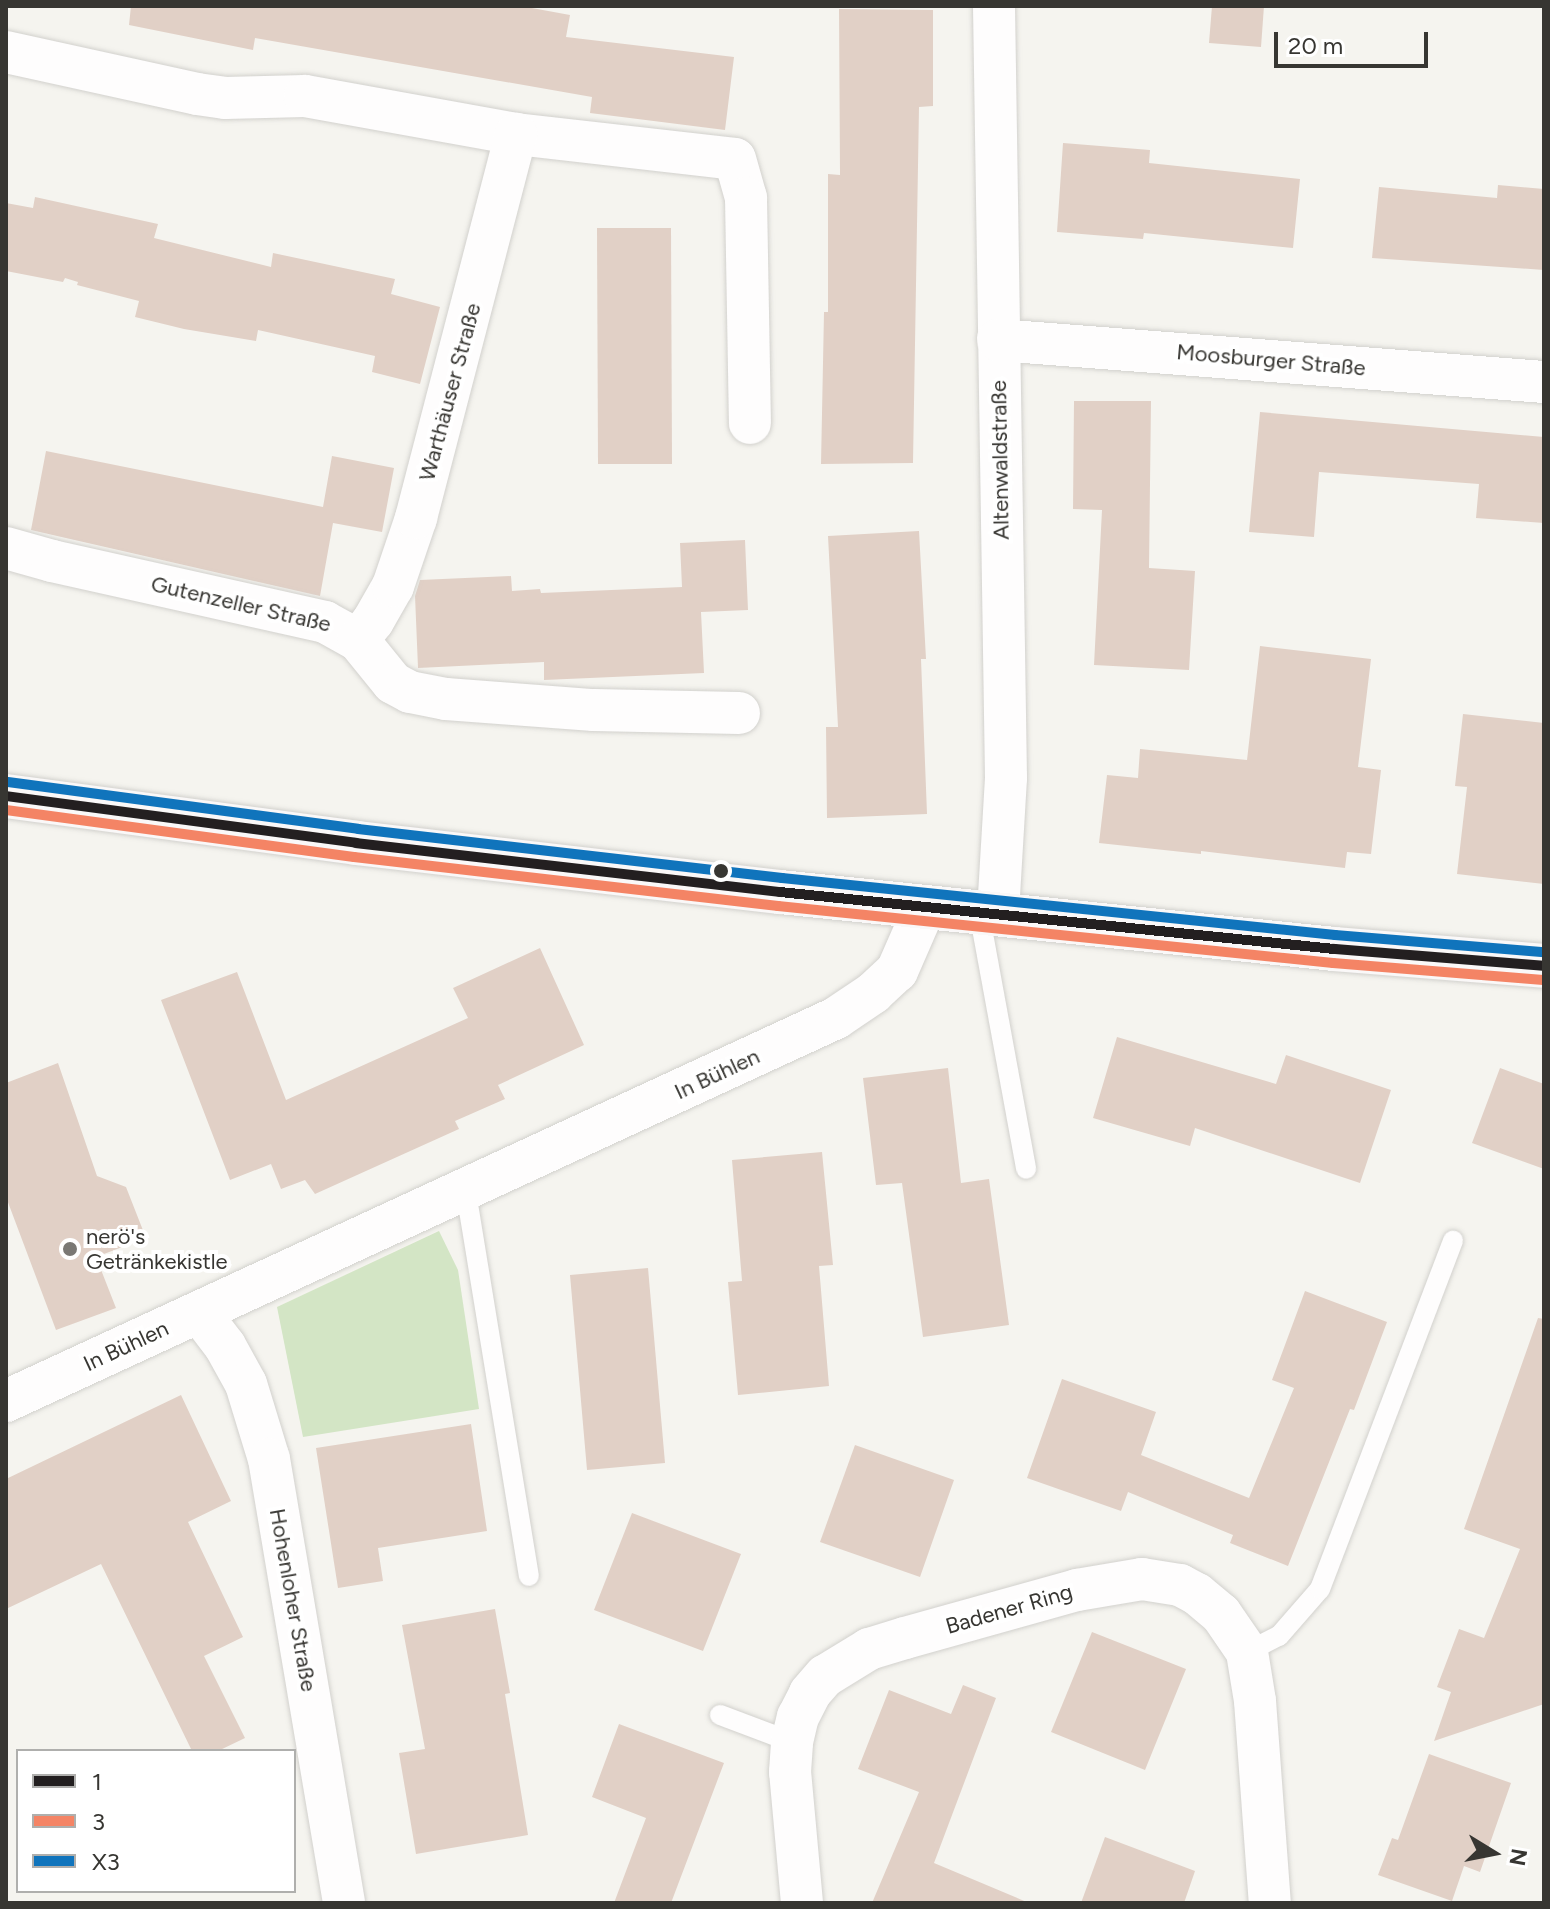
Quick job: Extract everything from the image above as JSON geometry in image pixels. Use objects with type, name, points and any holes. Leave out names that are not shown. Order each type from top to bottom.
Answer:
[{"type":"main road","points":[[6,796],[356,843],[925,907],[1544,966]]},
{"type":"street","name":"Altenwaldstraße","points":[[989,913],[1006,778],[994,6]]},
{"type":"street","points":[[6,52],[197,94],[225,98],[305,96],[516,134],[735,159],[746,198],[750,423]]},
{"type":"street","name":"Warthäuser Straße","points":[[358,640],[393,586],[416,518],[516,134]]},
{"type":"street","name":"Moosburger Straße","points":[[998,340],[1544,382]]},
{"type":"street","name":"Gutenzeller Straße","points":[[6,548],[325,622],[358,640],[393,683],[422,695],[594,710],[739,713]]},
{"type":"street","name":"In Bühlen","points":[[6,1401],[466,1192],[836,1018],[873,993],[897,971],[925,907]]},
{"type":"street","name":"Hohenloher Straße","points":[[199,1312],[225,1346],[246,1384],[269,1459],[344,1903]]},
{"type":"street","name":"Badener Ring","points":[[802,1903],[790,1772],[798,1717],[810,1693],[841,1664],[869,1649],[1113,1582],[1142,1579],[1180,1585],[1221,1614],[1247,1652],[1255,1701],[1270,1903]]},
{"type":"lane","points":[[989,913],[1026,1169]]},
{"type":"lane","points":[[466,1192],[529,1576]]},
{"type":"lane","points":[[1247,1652],[1279,1636],[1320,1589],[1453,1241]]},
{"type":"lane","points":[[720,1715],[792,1742]]},
{"type":"green space","points":[[439,1231],[458,1270],[479,1409],[303,1437],[277,1307]]},
{"type":"building","points":[[131,6],[521,6],[570,15],[566,37],[734,57],[725,130],[590,113],[592,97],[255,38],[253,50],[129,25]]},
{"type":"building","points":[[1212,6],[1264,6],[1261,47],[1209,43]]},
{"type":"building","points":[[839,9],[933,10],[933,106],[919,107],[913,463],[821,464],[824,312],[828,312],[828,174],[840,175]]},
{"type":"building","points":[[1063,143],[1150,150],[1149,163],[1300,179],[1293,248],[1144,233],[1143,239],[1057,232]]},
{"type":"building","points":[[1498,185],[1544,189],[1544,270],[1372,258],[1379,187],[1497,198]]},
{"type":"building","points":[[35,197],[158,224],[154,238],[271,267],[273,253],[395,279],[391,294],[440,307],[420,384],[372,372],[375,356],[258,330],[256,341],[184,329],[135,317],[139,301],[77,285],[78,282],[65,278],[63,282],[6,271],[6,203],[33,208]]},
{"type":"building","points":[[597,228],[671,228],[672,464],[598,464]]},
{"type":"building","points":[[1074,401],[1151,401],[1149,568],[1195,571],[1189,670],[1094,665],[1102,510],[1073,509]]},
{"type":"building","points":[[1260,412],[1544,437],[1544,523],[1476,518],[1479,484],[1319,472],[1314,537],[1249,532]]},
{"type":"building","points":[[46,451],[323,507],[332,456],[394,468],[382,532],[333,523],[320,596],[31,530]]},
{"type":"building","points":[[919,531],[926,659],[921,659],[927,814],[827,818],[826,727],[838,727],[828,536]]},
{"type":"building","points":[[745,540],[748,610],[701,612],[704,673],[544,680],[544,662],[418,668],[415,596],[420,580],[511,576],[512,591],[540,589],[541,593],[682,587],[680,543]]},
{"type":"building","points":[[1260,646],[1371,659],[1358,767],[1381,770],[1371,854],[1347,852],[1345,868],[1099,843],[1107,775],[1138,778],[1140,749],[1247,760]]},
{"type":"building","points":[[1463,714],[1544,723],[1544,884],[1457,874],[1467,787],[1455,786]]},
{"type":"building","points":[[540,948],[584,1045],[498,1085],[505,1099],[455,1121],[459,1129],[315,1194],[305,1180],[281,1189],[271,1164],[230,1180],[161,1000],[237,972],[286,1100],[468,1018],[453,988]]},
{"type":"building","points":[[1117,1037],[1276,1084],[1286,1055],[1391,1090],[1360,1183],[1195,1128],[1190,1146],[1093,1118]]},
{"type":"building","points":[[58,1063],[97,1176],[126,1187],[146,1238],[96,1257],[116,1308],[56,1330],[6,1197],[6,1083]]},
{"type":"building","points":[[948,1068],[961,1183],[989,1179],[1009,1325],[923,1337],[902,1183],[876,1185],[863,1078]]},
{"type":"building","points":[[1500,1068],[1544,1084],[1544,1169],[1472,1143]]},
{"type":"building","points":[[822,1152],[833,1265],[819,1266],[829,1386],[738,1395],[728,1282],[742,1281],[732,1160]]},
{"type":"building","points":[[648,1268],[665,1463],[587,1470],[570,1275]]},
{"type":"building","points":[[1305,1291],[1387,1322],[1354,1410],[1350,1409],[1288,1566],[1230,1543],[1233,1535],[1128,1492],[1121,1511],[1027,1478],[1062,1379],[1156,1412],[1141,1455],[1249,1498],[1294,1388],[1272,1380]]},
{"type":"building","points":[[1538,1318],[1544,1319],[1544,1704],[1434,1741],[1451,1692],[1437,1687],[1459,1629],[1484,1638],[1520,1549],[1464,1529]]},
{"type":"building","points":[[181,1395],[231,1501],[188,1522],[243,1637],[204,1656],[245,1738],[222,1749],[191,1749],[101,1564],[6,1609],[6,1479]]},
{"type":"building","points":[[471,1424],[487,1531],[378,1548],[383,1581],[338,1588],[316,1448]]},
{"type":"building","points":[[855,1445],[954,1480],[920,1577],[820,1542]]},
{"type":"building","points":[[632,1513],[741,1554],[703,1651],[594,1610]]},
{"type":"building","points":[[495,1609],[510,1693],[505,1694],[528,1835],[416,1854],[399,1753],[425,1749],[402,1625]]},
{"type":"building","points":[[1092,1632],[1186,1669],[1145,1770],[1051,1732]]},
{"type":"building","points":[[963,1685],[996,1698],[934,1863],[1029,1903],[872,1903],[919,1792],[858,1769],[889,1690],[951,1714]]},
{"type":"building","points":[[619,1724],[724,1763],[671,1903],[614,1903],[646,1818],[592,1797]]},
{"type":"building","points":[[1429,1754],[1511,1783],[1480,1872],[1464,1866],[1452,1901],[1378,1875],[1392,1838],[1398,1840]]},
{"type":"building","points":[[1105,1837],[1195,1871],[1184,1903],[1081,1903]]},
{"type":"transit line","name":"X3","points":[[8,782],[358,829],[782,878],[1335,935],[1544,952]]},
{"type":"transit line","name":"1","points":[[6,796],[356,843],[780,892],[1334,949],[1544,966]]},
{"type":"transit line","name":"3","points":[[6,810],[354,857],[778,906],[1333,963],[1543,980]]},
{"type":"place","name":"nerö's Getränkekistle","points":[[70,1249]]}]
